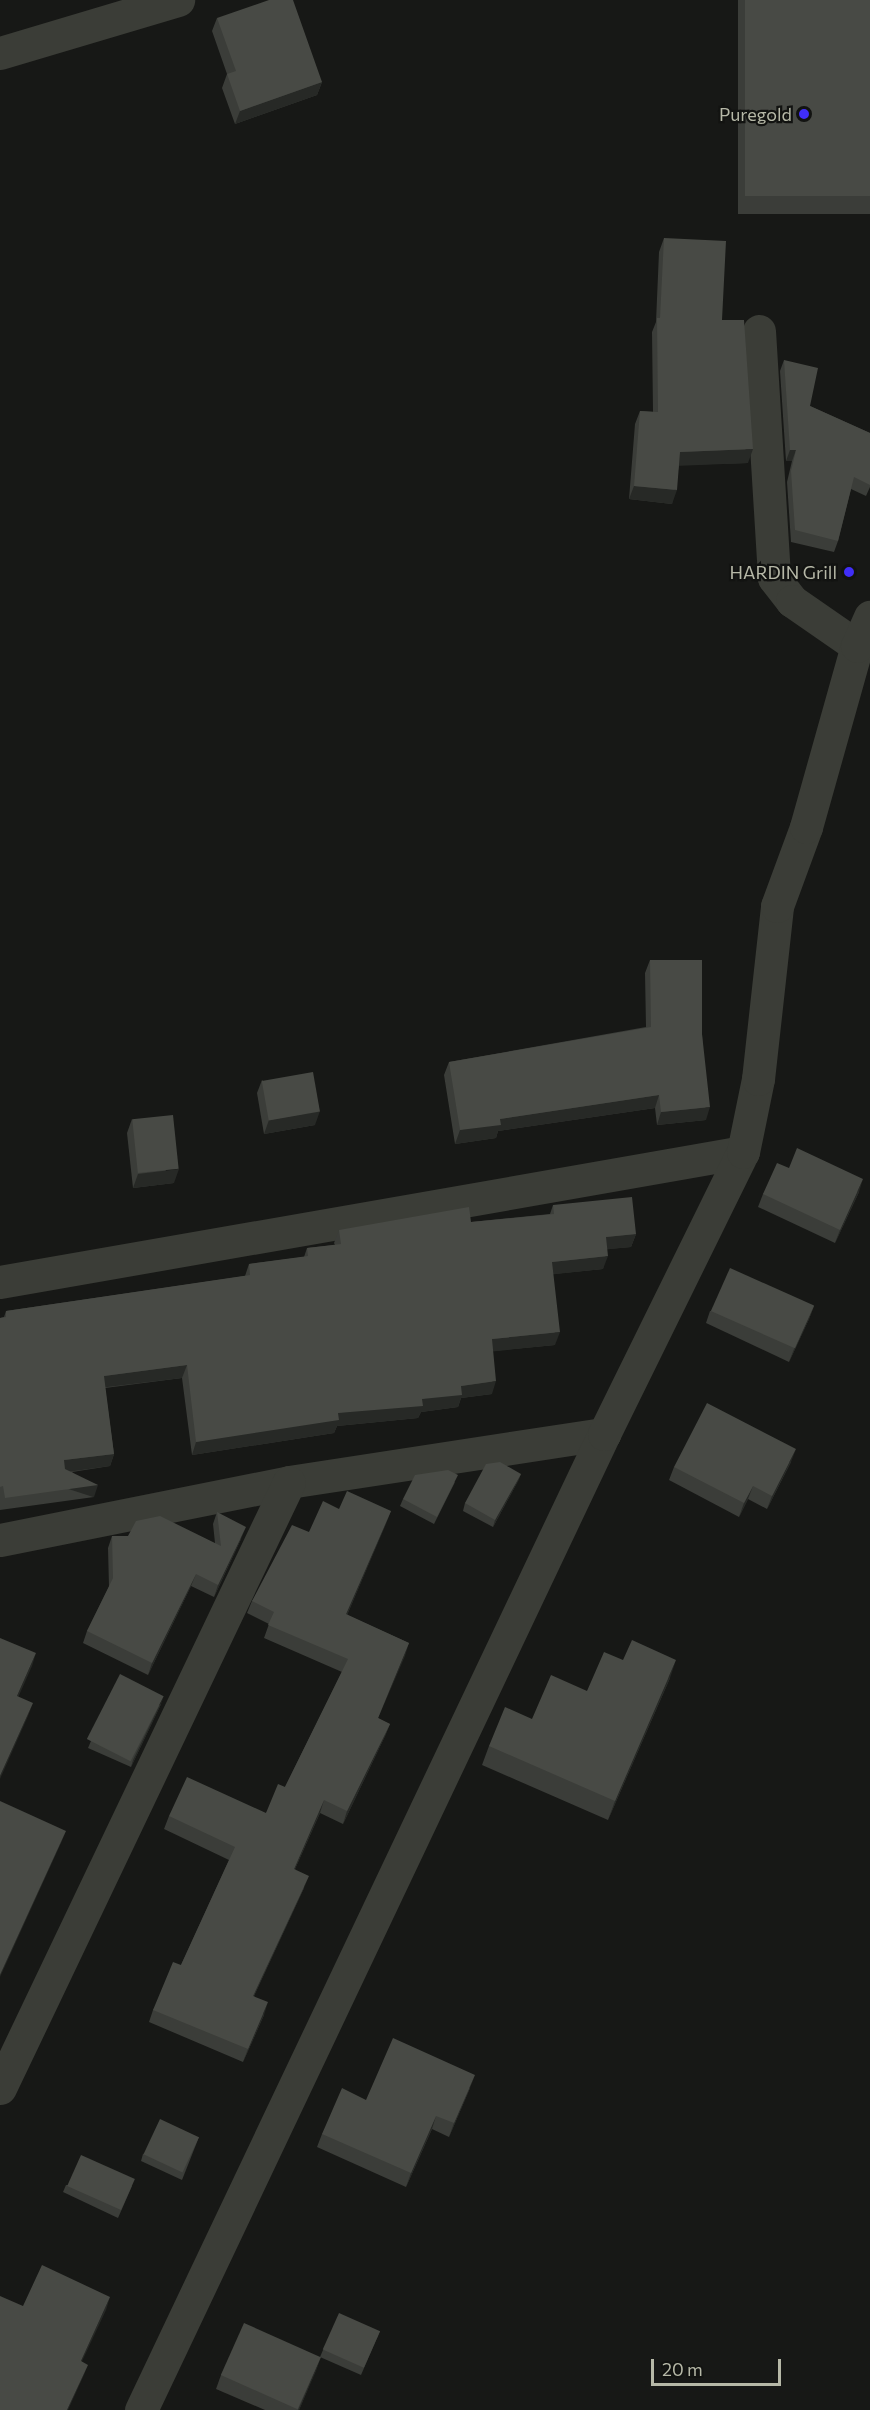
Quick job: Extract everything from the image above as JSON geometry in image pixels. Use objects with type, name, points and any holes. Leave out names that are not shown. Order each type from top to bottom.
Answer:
[{"type":"street","points":[[0,53],[178,0]]},
{"type":"street","points":[[141,2410],[604,1434],[743,1152],[758,1080],[777,906],[806,828],[864,632],[792,602],[774,578],[759,331]]},
{"type":"street","points":[[0,1282],[743,1152]]},
{"type":"street","points":[[2,1543],[289,1482],[604,1434]]},
{"type":"street","points":[[0,2088],[289,1482]]},
{"type":"building","points":[[269,0],[293,0],[322,82],[240,111],[227,74],[236,71],[217,18]]},
{"type":"building","name":"Puregold","points":[[745,0],[870,0],[870,196],[745,196]]},
{"type":"building","points":[[664,238],[726,241],[722,320],[744,320],[753,449],[680,452],[677,490],[634,486],[640,411],[658,412],[657,318],[660,318]]},
{"type":"building","points":[[784,360],[818,368],[810,406],[870,433],[870,485],[854,477],[838,541],[795,530],[791,471],[796,450],[790,450]]},
{"type":"building","points":[[650,960],[702,960],[702,1034],[710,1107],[661,1112],[659,1095],[500,1119],[501,1125],[460,1130],[449,1062],[651,1027]]},
{"type":"building","points":[[313,1072],[320,1111],[269,1120],[262,1081]]},
{"type":"building","points":[[173,1115],[179,1169],[138,1173],[132,1119]]},
{"type":"building","points":[[797,1148],[863,1179],[840,1230],[763,1194],[777,1163],[789,1168]]},
{"type":"building","points":[[632,1197],[636,1234],[606,1237],[608,1256],[552,1262],[560,1332],[492,1339],[496,1381],[461,1386],[462,1395],[422,1399],[423,1406],[338,1413],[339,1420],[196,1442],[187,1365],[104,1376],[114,1454],[64,1460],[65,1469],[98,1485],[5,1498],[3,1486],[0,1487],[0,1318],[6,1317],[6,1311],[250,1275],[249,1264],[308,1256],[307,1248],[341,1244],[339,1230],[469,1207],[471,1222],[554,1214],[553,1205]]},
{"type":"building","points":[[730,1268],[814,1305],[795,1348],[711,1311]]},
{"type":"building","points":[[707,1403],[796,1449],[772,1496],[753,1486],[744,1503],[674,1467]]},
{"type":"building","points":[[500,1462],[521,1474],[495,1520],[465,1503],[486,1464]]},
{"type":"building","points":[[448,1470],[458,1475],[437,1517],[403,1499],[415,1475]]},
{"type":"building","points":[[347,1491],[391,1511],[346,1614],[409,1643],[378,1718],[390,1724],[347,1811],[324,1800],[294,1869],[309,1876],[253,1996],[268,2002],[248,2049],[153,2010],[173,1962],[181,1965],[235,1847],[169,1816],[187,1777],[266,1813],[278,1784],[285,1787],[348,1659],[268,1625],[274,1612],[252,1601],[292,1525],[309,1532],[323,1501],[339,1509]]},
{"type":"building","points":[[217,1512],[246,1527],[218,1585],[196,1574],[152,1663],[87,1631],[113,1578],[112,1536],[128,1536],[136,1521],[160,1516],[221,1546]]},
{"type":"building","points":[[0,1638],[36,1653],[17,1696],[33,1703],[0,1776]]},
{"type":"building","points":[[632,1640],[676,1660],[615,1801],[489,1746],[505,1707],[532,1719],[551,1675],[587,1691],[604,1652],[623,1660]]},
{"type":"building","points":[[120,1674],[164,1696],[131,1761],[87,1739]]},
{"type":"building","points":[[0,1801],[66,1831],[0,1975]]},
{"type":"building","points":[[393,2038],[475,2075],[454,2123],[436,2116],[411,2173],[322,2134],[342,2088],[366,2100]]},
{"type":"building","points":[[160,2119],[199,2137],[182,2173],[144,2154]]},
{"type":"building","points":[[81,2155],[135,2179],[121,2210],[67,2186]]},
{"type":"building","points":[[42,2265],[110,2297],[81,2361],[88,2365],[67,2410],[0,2410],[0,2296],[23,2306]]},
{"type":"building","points":[[339,2313],[380,2331],[364,2368],[323,2350]]},
{"type":"building","points":[[244,2323],[321,2357],[298,2409],[221,2375]]},
{"type":"place","name":"Puregold","points":[[804,114]]},
{"type":"place","name":"HARDIN Grill","points":[[849,572]]}]
